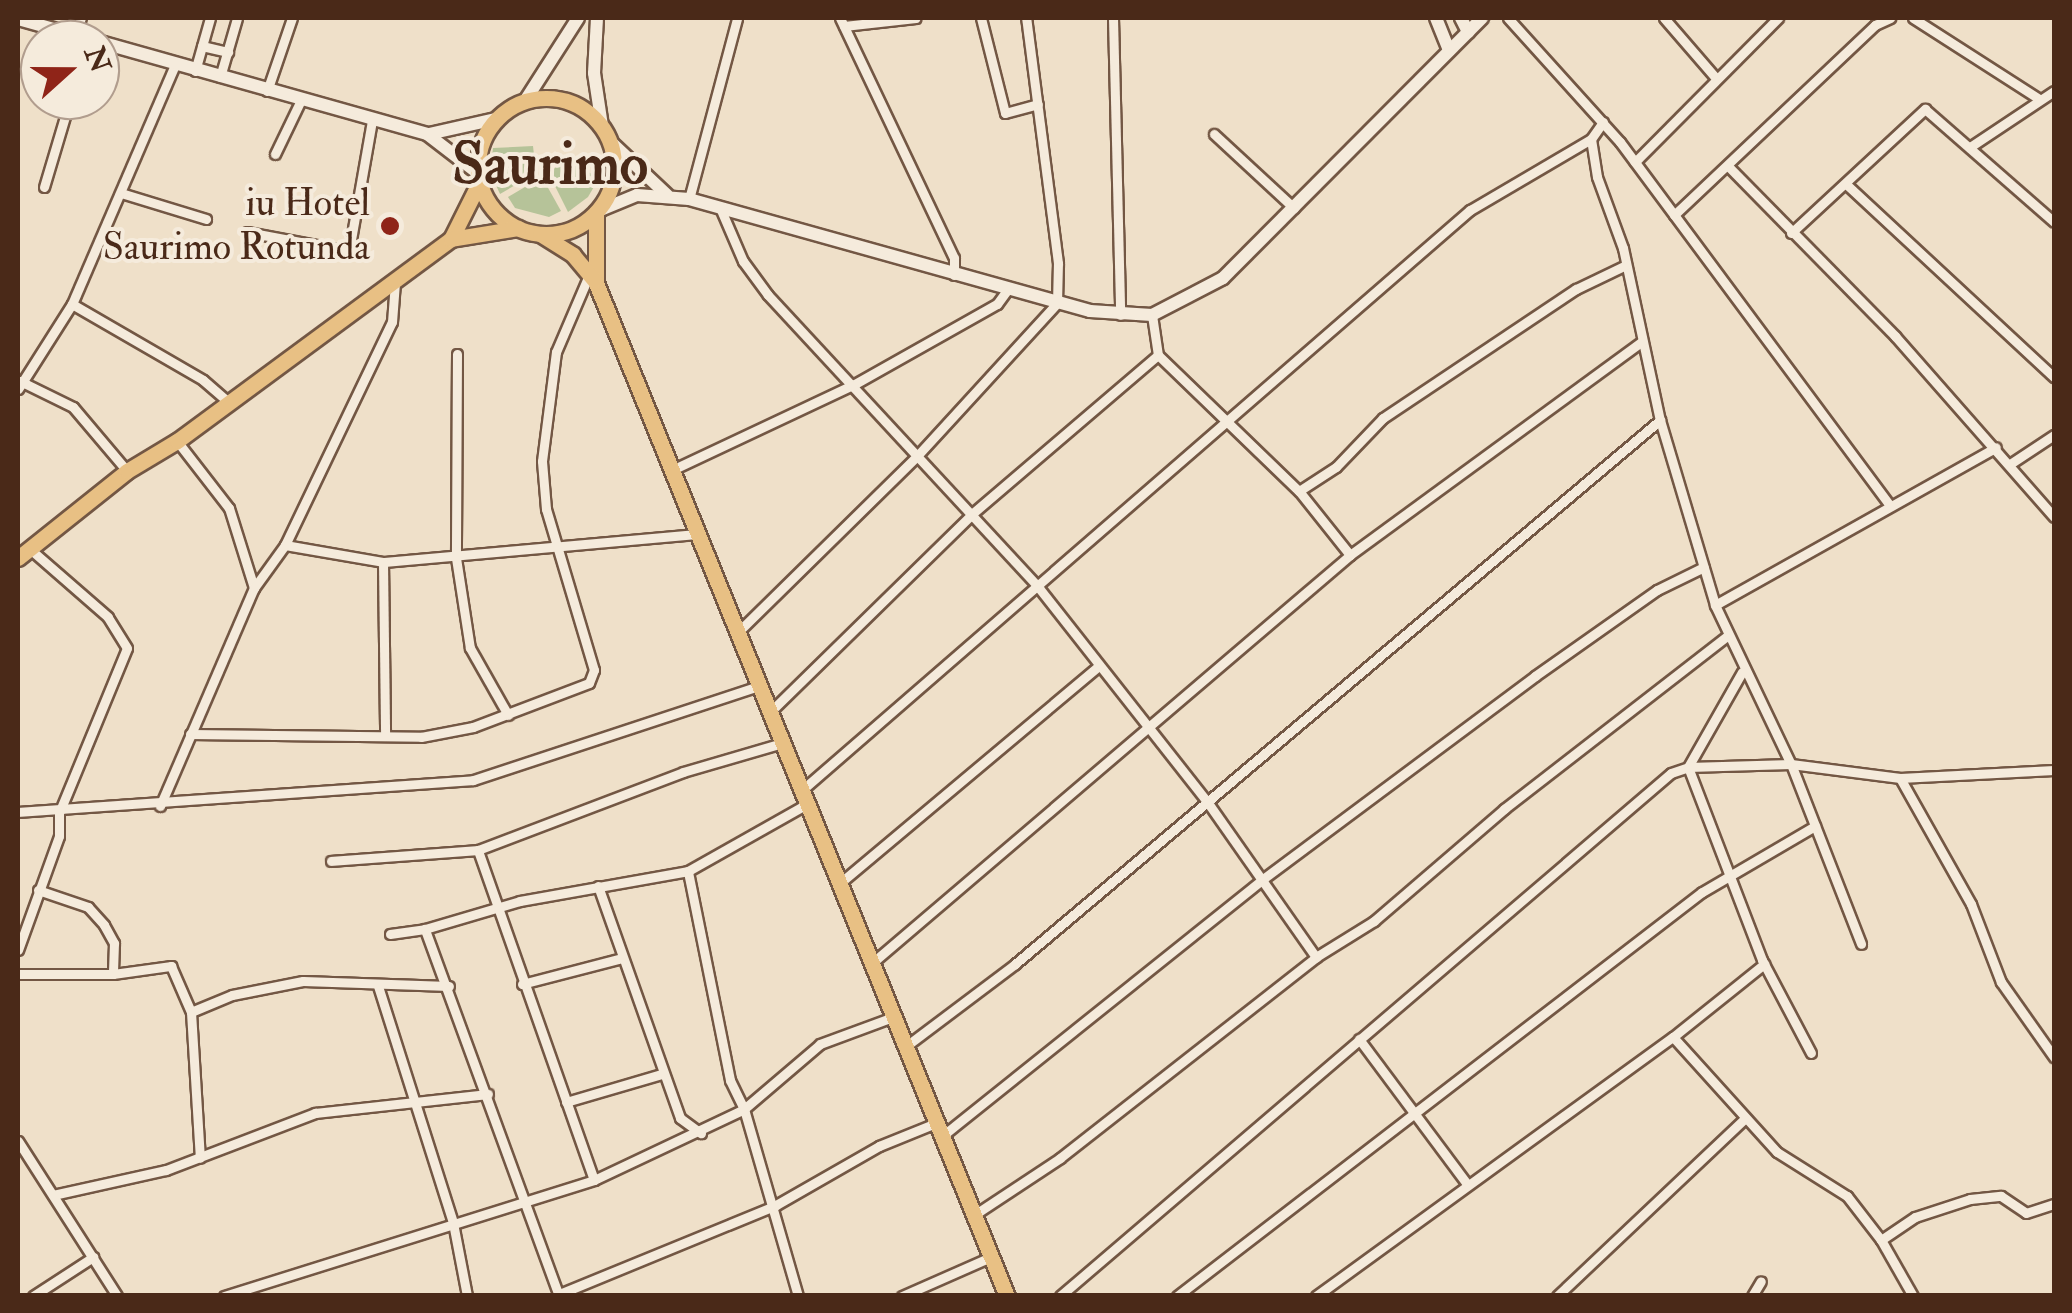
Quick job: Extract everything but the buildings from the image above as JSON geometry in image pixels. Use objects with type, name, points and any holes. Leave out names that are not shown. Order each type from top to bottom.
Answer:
[{"type":"main road","points":[[24,554],[127,471],[229,404],[451,239],[480,178],[482,144],[496,119],[525,100],[559,98],[602,126],[612,142],[613,182],[597,212],[593,279],[1008,1296]]},
{"type":"main road","points":[[480,178],[494,209],[518,228],[538,234],[593,279]]},
{"type":"main road","points":[[538,234],[569,230],[597,212]]},
{"type":"main road","points":[[451,239],[518,228]]},
{"type":"street","points":[[195,70],[210,18]]},
{"type":"street","points":[[220,77],[236,18]]},
{"type":"street","points":[[268,91],[292,18]]},
{"type":"street","points":[[525,100],[578,18]]},
{"type":"street","points":[[597,18],[594,73],[602,126]]},
{"type":"street","points":[[689,199],[736,18]]},
{"type":"street","points":[[916,18],[842,22],[954,258],[954,275]]},
{"type":"street","points":[[981,18],[1004,113],[1038,104]]},
{"type":"street","points":[[738,632],[917,456],[1056,302],[1058,262],[1026,18]]},
{"type":"street","points":[[1113,18],[1120,315]]},
{"type":"street","points":[[1436,18],[1449,50]]},
{"type":"street","points":[[1462,18],[1468,32]]},
{"type":"street","points":[[597,212],[624,198],[666,195],[689,199],[1007,290],[1120,315],[1152,314],[1223,278],[1482,18]]},
{"type":"street","points":[[1508,18],[1603,122],[1890,505]]},
{"type":"street","points":[[1664,18],[1714,77]]},
{"type":"street","points":[[1634,162],[1714,77],[1778,18]]},
{"type":"street","points":[[1674,215],[1730,167],[1875,25],[1890,18]]},
{"type":"street","points":[[1913,18],[2040,100]]},
{"type":"street","points":[[202,46],[228,52]]},
{"type":"street","points":[[120,48],[427,134],[480,178]]},
{"type":"street","points":[[127,471],[74,406],[19,384],[72,304],[175,64]]},
{"type":"street","points":[[1970,147],[2054,93]]},
{"type":"street","points":[[276,154],[301,100]]},
{"type":"street","points":[[1791,233],[1922,110],[2054,222]]},
{"type":"street","points":[[427,134],[496,119]]},
{"type":"street","points":[[44,187],[64,120]]},
{"type":"street","points":[[247,232],[348,252],[372,120]]},
{"type":"street","points":[[390,934],[425,929],[494,906],[688,871],[804,797],[1470,210],[1591,139],[1603,122]]},
{"type":"street","points":[[1214,134],[1294,208]]},
{"type":"street","points":[[1591,139],[1626,264],[1660,420],[1715,605],[1742,672],[1791,764],[1861,944]]},
{"type":"street","points":[[612,142],[666,195]]},
{"type":"street","points":[[1730,167],[1996,446],[2054,517]]},
{"type":"street","points":[[1846,184],[2054,377]]},
{"type":"street","points":[[122,193],[206,219]]},
{"type":"street","points":[[720,210],[742,260],[768,295],[1039,588],[1206,800],[1316,957]]},
{"type":"street","points":[[1300,491],[1336,467],[1383,418],[1576,289],[1626,264]]},
{"type":"street","points":[[190,734],[385,733],[421,737],[508,714],[594,678],[557,546],[542,461],[546,395],[572,305],[593,279]]},
{"type":"street","points":[[160,806],[254,588],[286,546],[392,322],[396,282]]},
{"type":"street","points":[[672,470],[853,385],[996,304],[1007,290]]},
{"type":"street","points":[[72,304],[203,380],[229,404]]},
{"type":"street","points":[[1152,314],[1158,355],[1300,491],[1350,555]]},
{"type":"street","points":[[872,963],[1350,555],[1642,341]]},
{"type":"street","points":[[457,354],[456,558],[470,648],[508,714]]},
{"type":"street","points":[[770,712],[973,514],[1158,355]]},
{"type":"street","points":[[905,1048],[1015,964],[1660,420]]},
{"type":"street","points":[[2010,464],[2054,435]]},
{"type":"street","points":[[177,441],[229,508],[254,588]]},
{"type":"street","points":[[1715,605],[1996,446]]},
{"type":"street","points":[[286,546],[382,562],[698,534]]},
{"type":"street","points":[[18,950],[59,836],[59,813],[127,648],[108,617],[24,554]]},
{"type":"street","points":[[382,562],[385,733]]},
{"type":"street","points":[[425,929],[527,1200],[558,1295],[776,1205],[879,1146],[938,1130],[1263,879],[1626,611],[1704,567]]},
{"type":"street","points":[[974,1214],[1060,1158],[1316,957],[1374,920],[1504,808],[1726,637]]},
{"type":"street","points":[[840,883],[1099,666]]},
{"type":"street","points":[[1688,767],[1742,672]]},
{"type":"street","points":[[18,812],[160,806],[473,780],[759,686]]},
{"type":"street","points":[[330,861],[478,850],[682,772],[782,743]]},
{"type":"street","points":[[1060,1296],[1358,1039],[1511,916],[1662,779],[1688,767],[1791,764],[1900,778],[2054,770]]},
{"type":"street","points":[[1688,767],[1764,964],[1812,1053]]},
{"type":"street","points":[[1900,778],[1965,890],[2001,982],[2054,1057]]},
{"type":"street","points":[[1177,1296],[1702,892],[1815,826]]},
{"type":"street","points":[[478,850],[494,906],[594,1180]]},
{"type":"street","points":[[688,871],[730,1080],[744,1109],[776,1205],[798,1296]]},
{"type":"street","points":[[598,886],[619,959],[680,1118],[702,1134]]},
{"type":"street","points":[[38,890],[88,907],[114,943],[113,974]]},
{"type":"street","points":[[522,984],[619,959]]},
{"type":"street","points":[[1316,1296],[1673,1037],[1764,964]]},
{"type":"street","points":[[18,974],[113,974],[171,966],[191,1012],[200,1158]]},
{"type":"street","points":[[191,1012],[232,995],[303,981],[449,986]]},
{"type":"street","points":[[378,986],[453,1224],[466,1296]]},
{"type":"street","points":[[224,1296],[594,1180],[702,1134],[744,1109],[820,1044],[893,1017]]},
{"type":"street","points":[[1673,1037],[1778,1152],[1847,1196],[1914,1296]]},
{"type":"street","points":[[1358,1039],[1467,1184]]},
{"type":"street","points":[[566,1102],[662,1074]]},
{"type":"street","points":[[53,1195],[200,1158],[315,1113],[413,1106],[488,1094]]},
{"type":"street","points":[[1557,1296],[1744,1119]]},
{"type":"street","points":[[18,1141],[117,1296]]},
{"type":"street","points":[[1880,1240],[1915,1216],[1970,1199],[2001,1196],[2026,1213],[2054,1204]]},
{"type":"street","points":[[33,1296],[93,1256]]},
{"type":"street","points":[[902,1296],[992,1257]]},
{"type":"street","points":[[1752,1296],[1761,1281]]},
{"type":"green space","points":[[533,146],[536,173],[500,194],[490,172],[493,148]]},
{"type":"green space","points":[[561,157],[599,178],[588,197],[568,212],[550,176]]},
{"type":"green space","points":[[542,177],[561,211],[549,217],[515,208],[508,197]]},
{"type":"place","name":"iu Hotel Saurimo Rotunda","points":[[390,226]]},
{"type":"district","name":"Saurimo","points":[[550,165]]}]
